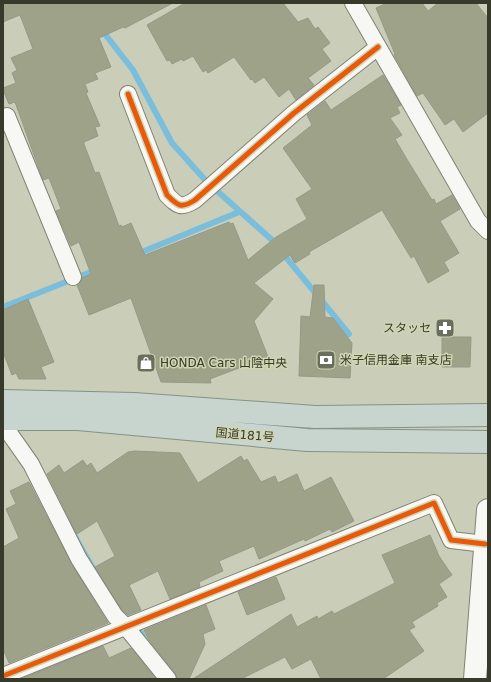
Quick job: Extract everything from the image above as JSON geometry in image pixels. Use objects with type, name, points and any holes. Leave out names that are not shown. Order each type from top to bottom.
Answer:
[{"type":"highway","name":"国道181号","points":[[3,401],[134,404],[315,417],[488,415]]},
{"type":"highway","name":"国道181号","points":[[3,419],[78,419],[307,440],[488,442]]},
{"type":"main road","points":[[475,679],[488,510]]},
{"type":"street","points":[[358,4],[378,48],[478,221],[488,231]]},
{"type":"street","points":[[128,94],[167,195],[177,205],[185,206],[195,200],[294,113],[378,48]]},
{"type":"street","points":[[4,114],[72,277]]},
{"type":"street","points":[[3,424],[31,464],[79,559],[115,616],[126,627],[168,679]]},
{"type":"street","points":[[3,676],[434,503],[451,540],[485,544]]},
{"type":"water","points":[[30,447],[83,545],[115,600],[122,609],[142,628],[148,640],[179,679],[173,679],[98,581],[28,452]]},
{"type":"building","points":[[3,3],[173,3],[125,28],[123,27],[99,38],[111,67],[95,73],[98,79],[85,84],[88,92],[86,93],[100,126],[95,127],[98,136],[84,142],[84,144],[95,173],[99,172],[119,226],[121,225],[122,227],[131,223],[145,255],[229,222],[230,224],[233,223],[248,260],[276,237],[307,219],[296,199],[312,189],[283,148],[312,125],[307,115],[325,101],[331,110],[383,75],[401,105],[397,107],[400,113],[390,118],[402,135],[395,139],[432,200],[434,199],[436,204],[452,195],[460,209],[440,221],[459,253],[444,262],[449,271],[428,283],[414,256],[411,258],[382,210],[309,252],[310,254],[295,263],[290,255],[254,283],[273,299],[254,321],[268,357],[210,379],[211,383],[161,382],[131,298],[89,315],[77,285],[82,278],[91,274],[79,242],[71,246],[56,211],[61,209],[49,178],[43,180],[15,102],[9,104],[3,90],[3,88],[16,83],[12,73],[17,70],[11,58],[33,49],[20,15],[3,22]]},
{"type":"building","points":[[185,3],[283,3],[298,22],[308,18],[315,29],[318,27],[330,43],[322,49],[331,61],[308,78],[314,85],[296,100],[289,89],[279,97],[264,77],[255,83],[252,79],[251,80],[234,57],[208,73],[206,70],[203,72],[193,56],[172,64],[170,60],[167,61],[147,25]]},
{"type":"building","points":[[387,3],[422,3],[428,11],[438,3],[476,3],[488,18],[488,113],[463,132],[454,119],[445,125],[423,93],[417,96],[394,55],[395,54],[376,8]]},
{"type":"building","points":[[314,285],[324,285],[325,317],[333,318],[352,343],[350,378],[299,376],[301,316],[310,317]]},
{"type":"building","points":[[28,299],[54,362],[41,367],[46,379],[19,379],[16,373],[12,375],[3,352],[3,310]]},
{"type":"building","points":[[442,337],[471,337],[470,367],[442,367]]},
{"type":"building","points":[[128,452],[180,453],[198,483],[241,456],[244,461],[247,459],[261,482],[275,476],[278,483],[297,474],[304,491],[331,477],[354,521],[332,532],[330,529],[305,541],[304,539],[259,559],[254,546],[219,561],[223,571],[199,582],[200,587],[170,599],[158,571],[129,585],[141,610],[128,615],[122,610],[95,567],[115,556],[97,521],[77,534],[47,474],[59,465],[64,473],[83,460],[87,466],[91,463],[97,473]]},
{"type":"building","points":[[29,482],[71,563],[108,623],[9,663],[3,649],[3,547],[19,538],[6,509],[16,504],[10,491]]},
{"type":"building","points":[[430,535],[439,556],[452,575],[439,584],[447,597],[437,603],[438,606],[412,622],[415,627],[409,630],[424,651],[383,679],[321,679],[311,659],[292,669],[285,657],[241,679],[193,679],[291,614],[297,627],[317,616],[318,619],[332,611],[334,614],[395,583],[382,555]]},
{"type":"building","points":[[276,577],[285,599],[247,615],[238,592]]},
{"type":"building","points":[[206,605],[215,629],[203,634],[205,644],[189,679],[177,679],[175,673],[149,640],[144,630]]},
{"type":"building","points":[[103,646],[109,658],[131,648],[156,679],[21,679]]},
{"type":"waterway","points":[[101,29],[133,70],[172,143],[207,182],[271,239],[349,334]]},
{"type":"waterway","points":[[137,254],[239,212]]},
{"type":"waterway","points":[[3,307],[96,270]]},
{"type":"cycle path","points":[[128,94],[167,195],[177,204],[186,205],[195,200],[294,113],[378,47]]},
{"type":"cycle path","points":[[3,676],[434,503],[451,540],[485,544]]},
{"type":"place","name":"スタッセ","points":[[445,328]]},
{"type":"place","name":"米子信用金庫 南支店","points":[[326,360]]},
{"type":"place","name":"HONDA Cars 山陰中央","points":[[146,363]]}]
